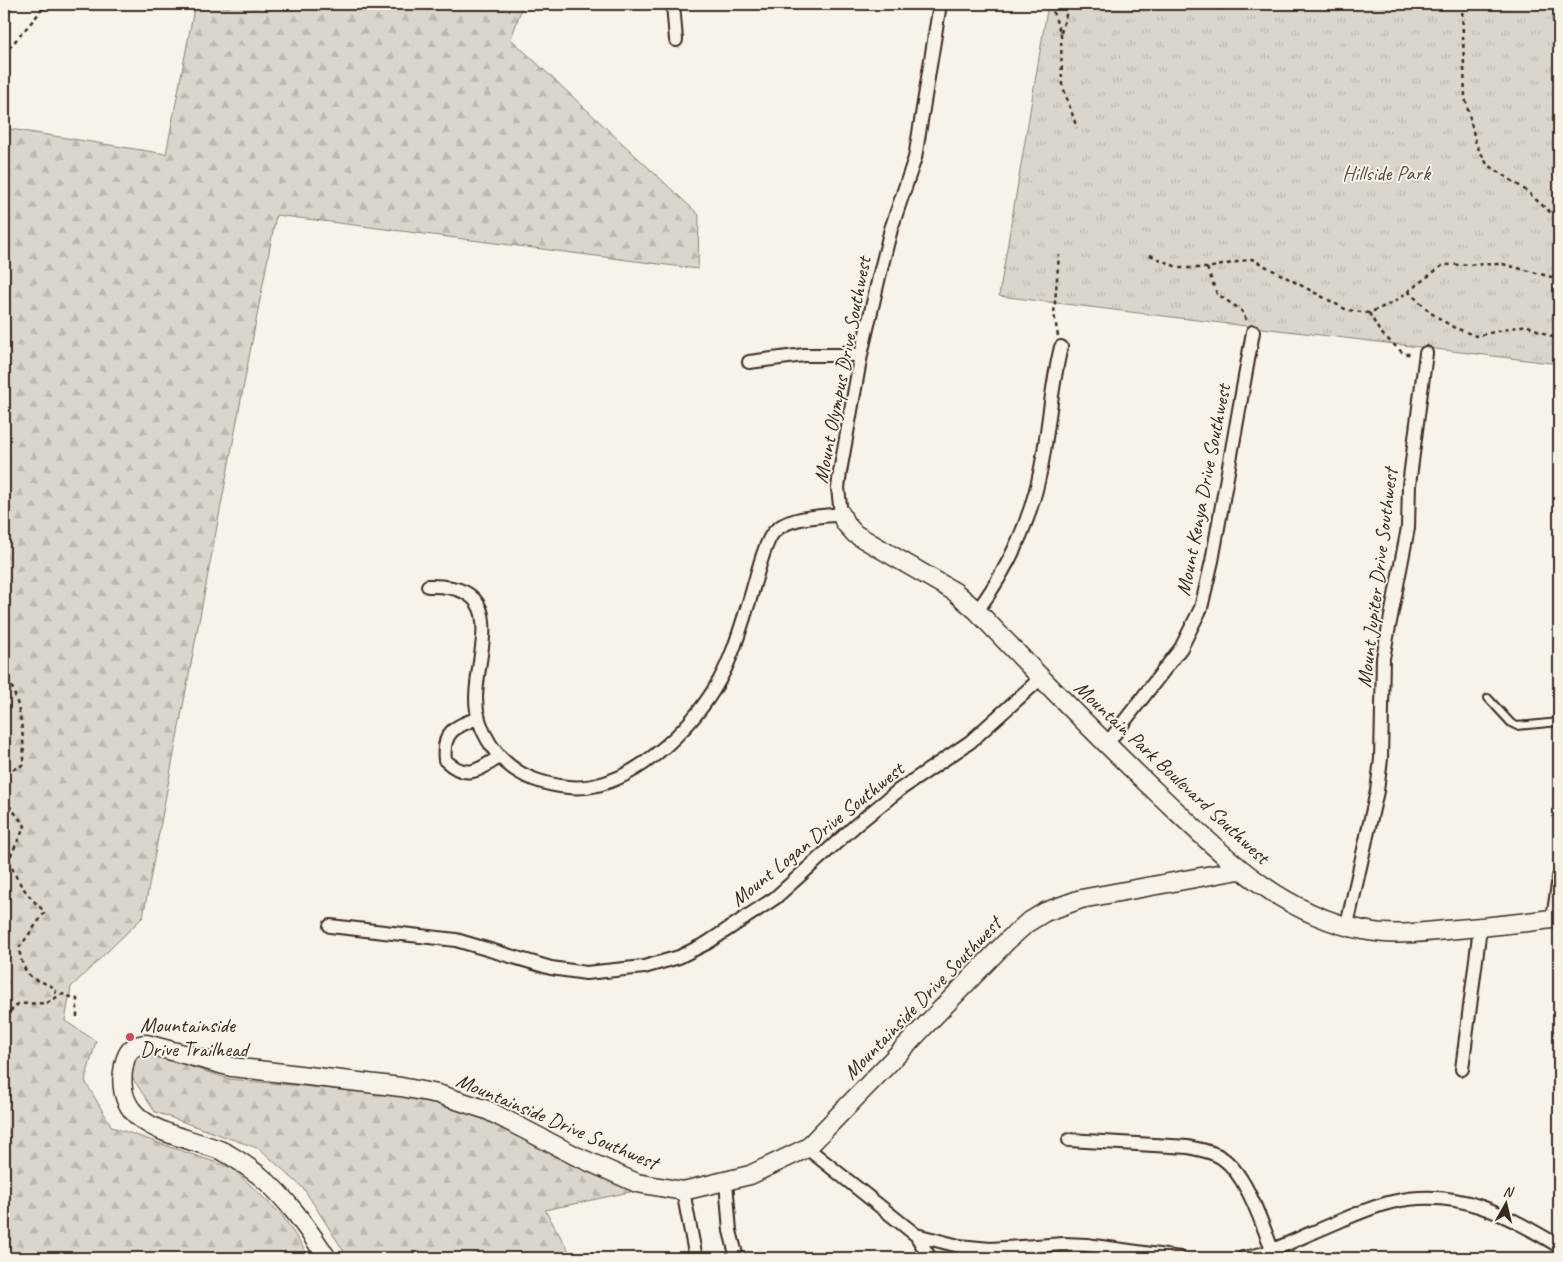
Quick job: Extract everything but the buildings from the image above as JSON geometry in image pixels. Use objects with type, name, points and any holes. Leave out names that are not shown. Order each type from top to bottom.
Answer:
[{"type":"street","points":[[673,4],[676,40]]},
{"type":"street","name":"Mount Olympus Drive Southwest","points":[[428,586],[443,586],[462,591],[476,600],[481,608],[485,630],[477,681],[478,718],[488,741],[499,757],[517,772],[535,780],[558,786],[593,786],[610,780],[656,756],[694,715],[720,680],[738,639],[772,534],[784,526],[802,520],[841,514],[838,488],[840,472],[862,355],[891,229],[915,158],[940,4]]},
{"type":"street","name":"Mount Kenya Drive Southwest","points":[[1106,745],[1182,648],[1200,608],[1212,561],[1253,332]]},
{"type":"street","points":[[977,610],[998,582],[1009,562],[1034,498],[1041,469],[1053,382],[1061,347]]},
{"type":"street","name":"Mount Jupiter Drive Southwest","points":[[1347,925],[1377,791],[1381,759],[1383,658],[1406,541],[1409,485],[1426,353]]},
{"type":"street","points":[[749,362],[804,355],[862,355]]},
{"type":"street","name":"Mountain Park Boulevard Southwest","points":[[841,514],[845,523],[855,534],[955,592],[977,610],[1106,745],[1239,870],[1280,897],[1362,930],[1395,933],[1480,928],[1556,918]]},
{"type":"street","name":"Mount Logan Drive Southwest","points":[[330,926],[456,940],[551,968],[586,973],[644,966],[679,957],[708,943],[775,898],[856,825],[899,790],[970,742],[1041,678]]},
{"type":"street","points":[[478,718],[457,726],[448,735],[443,747],[445,760],[462,772],[472,772],[499,757]]},
{"type":"street","name":"Mountainside Drive Southwest","points":[[327,1258],[293,1209],[260,1176],[223,1152],[161,1130],[133,1112],[124,1101],[122,1089],[125,1058],[129,1050],[135,1045],[146,1044],[232,1067],[401,1087],[438,1094],[487,1110],[576,1156],[637,1183],[659,1189],[683,1192],[726,1182],[759,1171],[807,1148],[1006,941],[1027,923],[1045,912],[1081,899],[1239,870]]},
{"type":"street","points":[[1556,918],[1559,877]]},
{"type":"street","points":[[1462,1069],[1480,928]]},
{"type":"street","points":[[1069,1140],[1188,1148],[1207,1151],[1222,1158],[1232,1167],[1243,1183],[1272,1248]]},
{"type":"street","points":[[807,1148],[916,1235],[930,1258]]},
{"type":"street","points":[[726,1182],[730,1231],[737,1258]]},
{"type":"street","points":[[683,1192],[696,1258]]},
{"type":"street","points":[[1243,1258],[1391,1202],[1427,1197],[1447,1198],[1493,1210],[1516,1220],[1559,1246]]},
{"type":"street","points":[[916,1235],[959,1246],[990,1249],[1079,1244],[1180,1258]]},
{"type":"lane","points":[[1488,698],[1511,723],[1517,726],[1559,722]]},
{"type":"path","points":[[4,54],[47,4]]},
{"type":"path","points":[[1050,4],[1060,34],[1062,84],[1077,128]]},
{"type":"path","points":[[1060,34],[1069,4]]},
{"type":"path","points":[[1462,4],[1465,98],[1476,144],[1487,164],[1524,188],[1559,220]]},
{"type":"path","points":[[1059,255],[1054,314],[1061,347]]},
{"type":"path","points":[[1150,255],[1179,268],[1207,268],[1252,259],[1347,310],[1369,314],[1394,302],[1443,265],[1503,264],[1559,279]]},
{"type":"path","points":[[1207,268],[1217,294],[1241,310],[1253,332]]},
{"type":"path","points":[[1408,291],[1431,313],[1453,327],[1476,336],[1526,325],[1559,340]]},
{"type":"path","points":[[1369,314],[1380,332],[1404,354],[1426,353]]},
{"type":"path","points":[[4,672],[20,719],[24,738],[24,764],[4,774]]},
{"type":"path","points":[[4,800],[25,826],[8,859],[14,876],[25,892],[45,912],[19,948],[22,966],[36,980],[52,986],[56,991],[54,998]]},
{"type":"path","points":[[4,1017],[18,1004],[47,1003],[62,994],[78,999],[77,1017]]},
{"type":"green space","points":[[195,4],[523,4],[511,39],[699,215],[698,269],[276,215],[143,917],[71,987],[65,1021],[96,1041],[85,1081],[112,1127],[232,1168],[282,1215],[310,1258],[4,1258],[4,128],[166,154]]},
{"type":"green space","name":"Hillside Park","points":[[1048,4],[1559,4],[1559,364],[999,296]]},
{"type":"green space","points":[[133,1048],[229,1079],[437,1099],[581,1150],[639,1190],[545,1210],[573,1258],[348,1258],[304,1189],[260,1149],[155,1112],[126,1068]]},
{"type":"place","name":"Mountainside Drive Trailhead","points":[[130,1037]]}]
